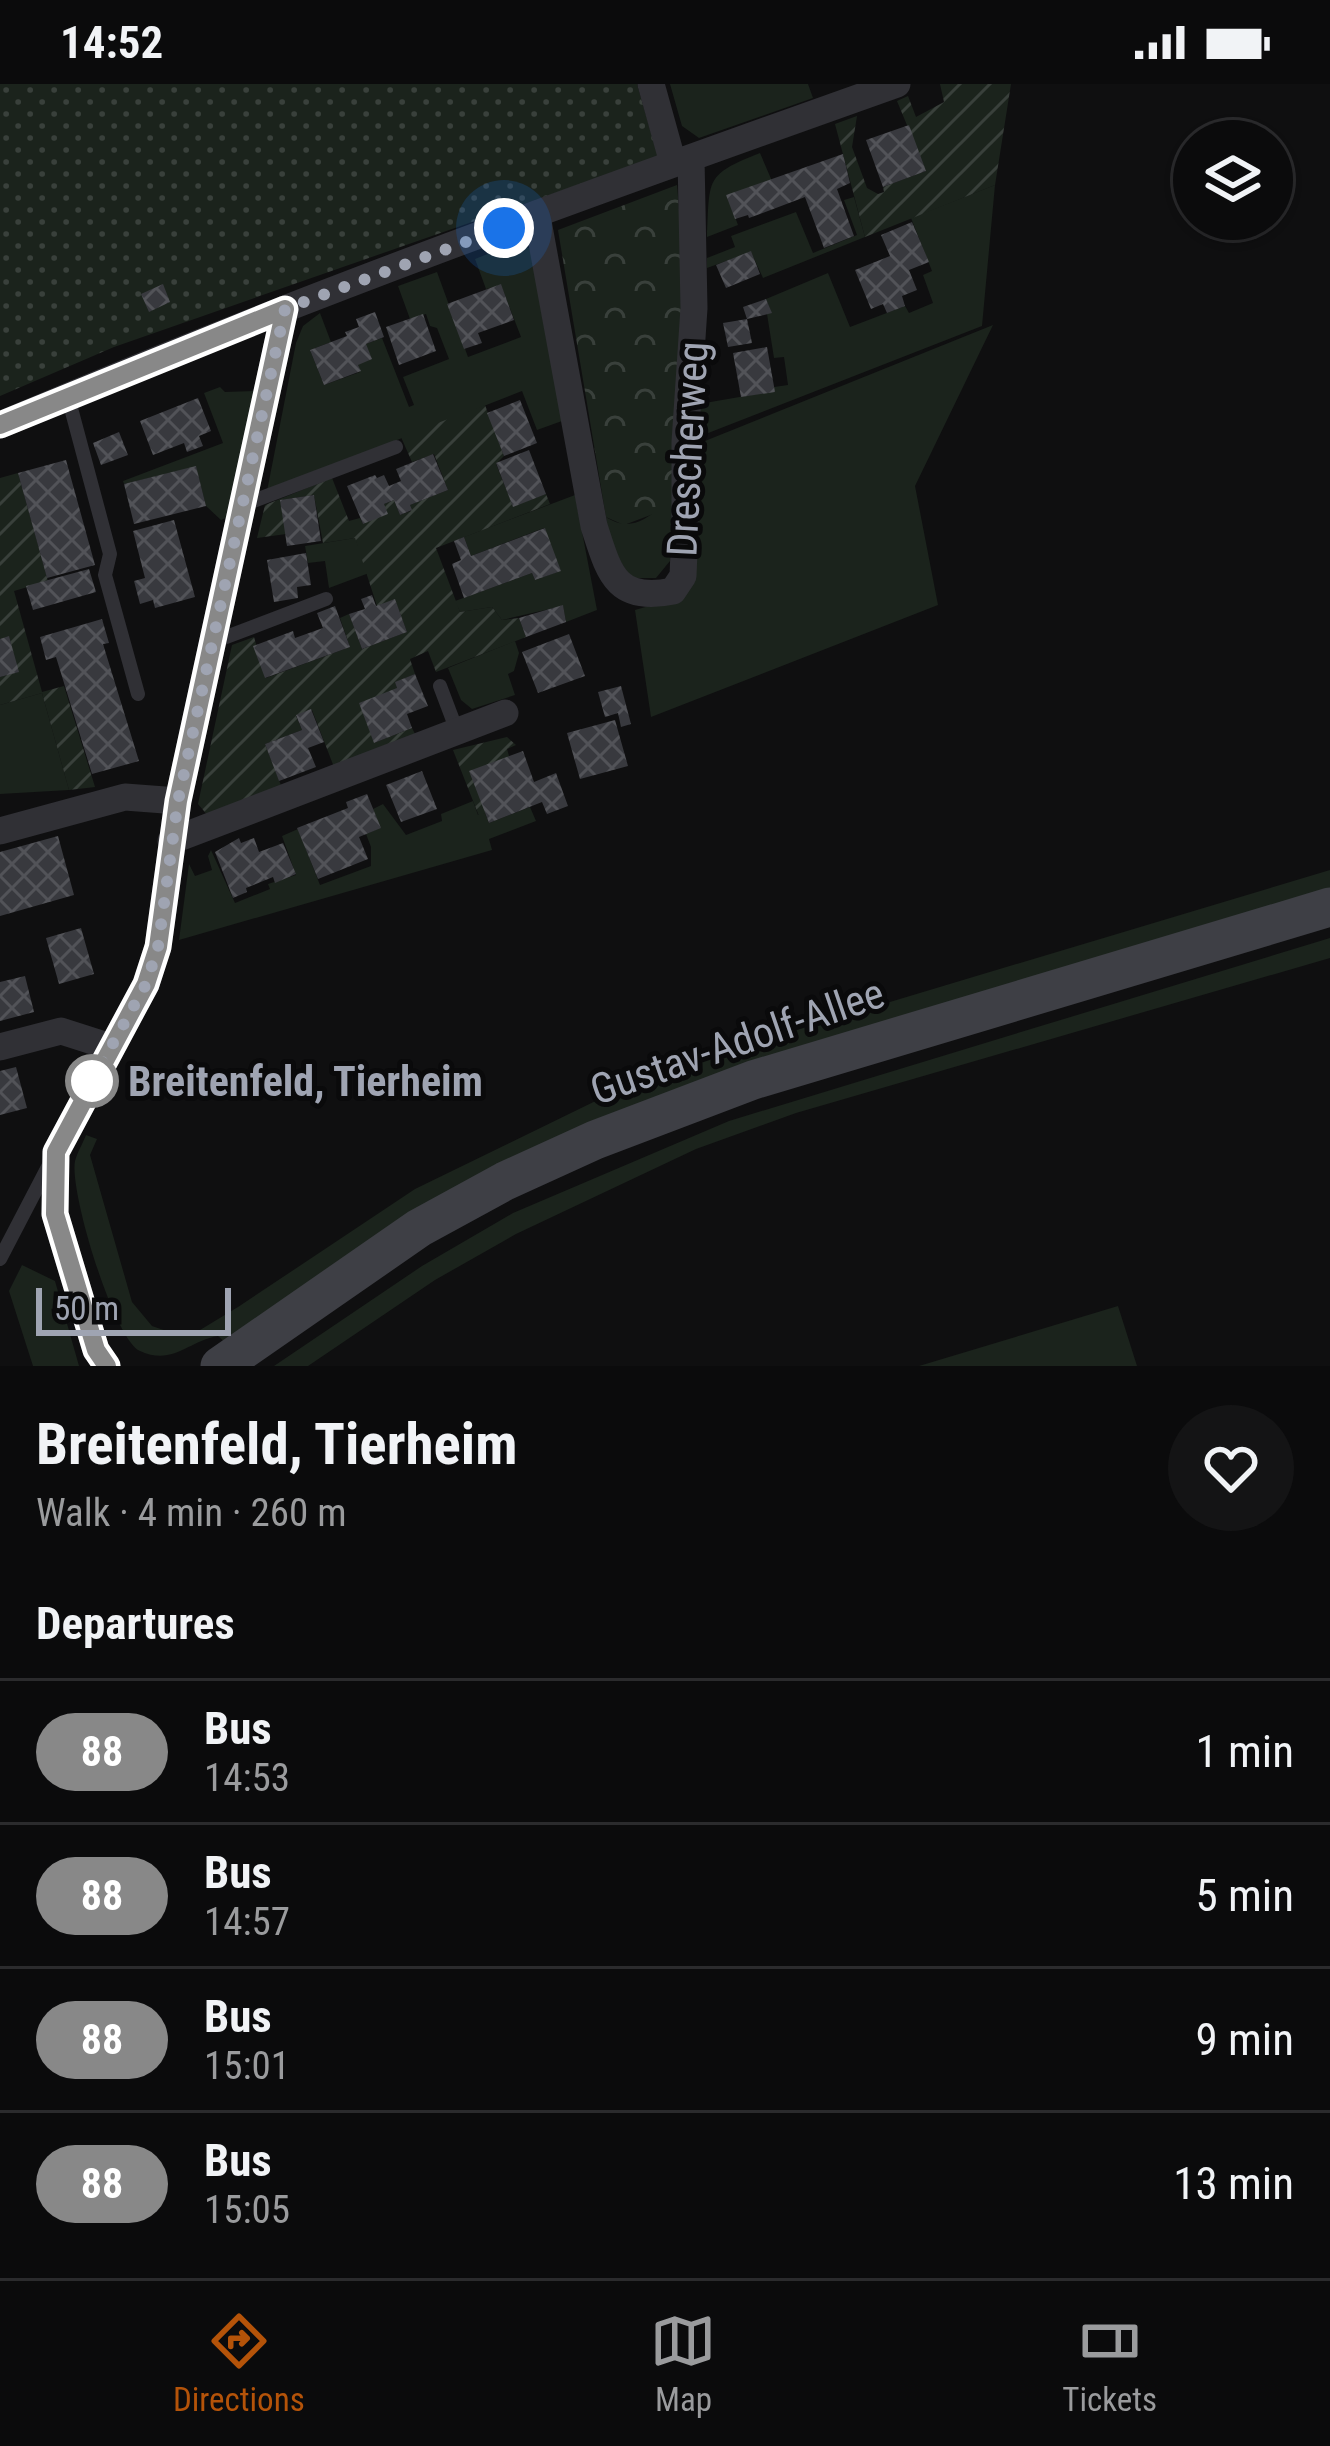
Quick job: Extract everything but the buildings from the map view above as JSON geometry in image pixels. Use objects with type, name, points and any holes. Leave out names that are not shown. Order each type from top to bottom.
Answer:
[{"type":"street","points":[[652,84],[682,160]]},
{"type":"street","points":[[0,425],[285,309],[897,84]]},
{"type":"street","name":"Drescherweg","points":[[537,216],[594,526],[610,574],[630,592],[656,595],[673,591],[683,575],[694,308],[682,160]]},
{"type":"street","points":[[107,1366],[96,1350],[55,1214],[56,1152],[146,984],[158,947],[178,801],[285,309]]},
{"type":"street","points":[[171,841],[505,713]]},
{"type":"street","points":[[0,831],[125,797],[178,801]]},
{"type":"street","name":"Gustav-Adolf-Allee","points":[[220,1366],[419,1228],[595,1140],[753,1079],[1330,907]]},
{"type":"street","points":[[0,1047],[61,1031],[111,1047]]},
{"type":"lane","points":[[68,397],[110,554],[105,575],[138,694]]},
{"type":"lane","points":[[243,505],[396,447]]},
{"type":"lane","points":[[213,641],[326,599]]},
{"type":"lane","points":[[440,686],[457,731]]},
{"type":"lane","points":[[0,1259],[56,1152]]},
{"type":"green space","points":[[0,84],[637,84],[658,157],[114,347],[0,396]]},
{"type":"green space","points":[[670,84],[808,84],[813,98],[699,138],[682,126]]},
{"type":"green space","points":[[940,84],[1011,84],[995,185],[865,237],[835,124],[857,116],[852,147],[867,188],[884,192],[883,187],[926,171],[897,101],[908,96],[916,117],[944,102]]},
{"type":"green space","points":[[760,153],[772,181],[727,195],[738,225],[707,237],[710,191],[719,174]]},
{"type":"green space","points":[[677,185],[685,283],[673,496],[661,511],[624,525],[606,517],[558,230]]},
{"type":"green space","points":[[995,185],[982,326],[698,437],[699,404],[788,385],[784,357],[774,358],[766,299],[828,273],[850,327],[905,306],[909,313],[933,303],[923,275],[932,271],[911,218]]},
{"type":"green space","points":[[854,197],[865,237],[763,278],[751,252],[707,268],[707,258],[735,247],[731,236],[796,212],[813,253],[857,235],[844,200]]},
{"type":"green space","points":[[515,243],[529,248],[535,264],[562,421],[537,430],[522,391],[267,491],[303,326],[320,313],[331,342],[310,350],[324,385],[360,372],[366,344],[382,338],[409,407],[414,405],[403,377],[449,359],[426,314],[410,319],[398,286],[437,272],[468,357],[521,337],[501,285],[486,289],[475,259]]},
{"type":"green space","points":[[993,325],[915,486],[938,605],[651,717],[635,610],[666,601],[695,445]]},
{"type":"green space","points":[[220,387],[225,392],[254,391],[228,517],[221,520],[206,506],[196,467],[124,484],[223,443],[204,393]]},
{"type":"green space","points":[[485,405],[504,456],[496,464],[513,506],[546,494],[550,504],[436,548],[460,612],[492,607],[502,620],[519,618],[526,637],[436,672],[428,651],[410,659],[415,674],[396,682],[374,743],[412,728],[416,736],[334,767],[312,710],[296,716],[302,730],[265,744],[282,788],[209,817],[198,804],[232,645],[254,637],[266,678],[350,647],[340,618],[349,614],[362,649],[407,632],[395,600],[377,606],[355,538],[323,543],[314,495],[281,500],[286,534],[257,538],[265,505],[332,478],[349,521],[360,518],[363,524],[394,500],[400,515],[411,511],[410,505],[448,490],[434,454],[412,462],[401,437]]},
{"type":"green space","points":[[18,473],[48,581],[14,591],[42,692],[64,686],[95,787],[69,790],[42,693],[0,705],[0,677],[18,672],[9,637],[0,639],[0,478]]},
{"type":"green space","points":[[575,495],[597,610],[566,622],[563,606],[502,620],[492,607],[460,612],[455,601],[532,573],[535,580],[560,571],[544,528],[471,556],[464,537]]},
{"type":"green space","points":[[673,496],[670,561],[656,578],[631,578],[610,545],[606,517],[634,523]]},
{"type":"green space","points":[[355,538],[369,573],[329,588],[325,561],[308,563],[305,546]]},
{"type":"green space","points":[[515,641],[519,653],[514,671],[508,674],[515,695],[472,709],[461,700],[448,668]]},
{"type":"green space","points":[[42,693],[69,790],[0,794],[0,705]]},
{"type":"green space","points":[[507,737],[516,745],[507,749],[509,756],[485,813],[479,816],[453,750]]},
{"type":"green space","points":[[473,801],[478,815],[485,813],[489,823],[530,807],[536,821],[489,839],[492,850],[179,940],[189,864],[195,876],[212,870],[211,850],[235,903],[296,875],[282,836],[298,829],[320,885],[371,866],[366,834],[380,828],[373,809],[383,804],[406,835],[442,821],[441,814]]},
{"type":"green space","points":[[1330,870],[1330,891],[757,1064],[228,1345],[218,1336],[162,1356],[140,1351],[129,1341],[106,1294],[75,1177],[75,1161],[86,1135],[97,1139],[90,1155],[132,1302],[152,1326],[181,1336],[238,1307],[415,1189],[616,1091],[720,1053]]},
{"type":"green space","points":[[1330,938],[1330,958],[796,1113],[696,1149],[516,1234],[435,1280],[308,1366],[274,1366],[422,1266],[513,1213],[729,1121]]},
{"type":"green space","points":[[22,1265],[55,1281],[79,1366],[33,1366],[9,1291]]},
{"type":"green space","points":[[1118,1306],[1137,1366],[919,1366]]},
{"type":"bus line","name":"88","points":[[0,425],[285,309],[178,801],[158,947],[146,984],[56,1152],[55,1214],[96,1350],[107,1366]]},
{"type":"place","name":"Breitenfeld, Tierheim","points":[[92,1081]]},
{"type":"route","points":[[92,1081],[146,984],[158,947],[178,801],[285,309],[504,228]]}]
